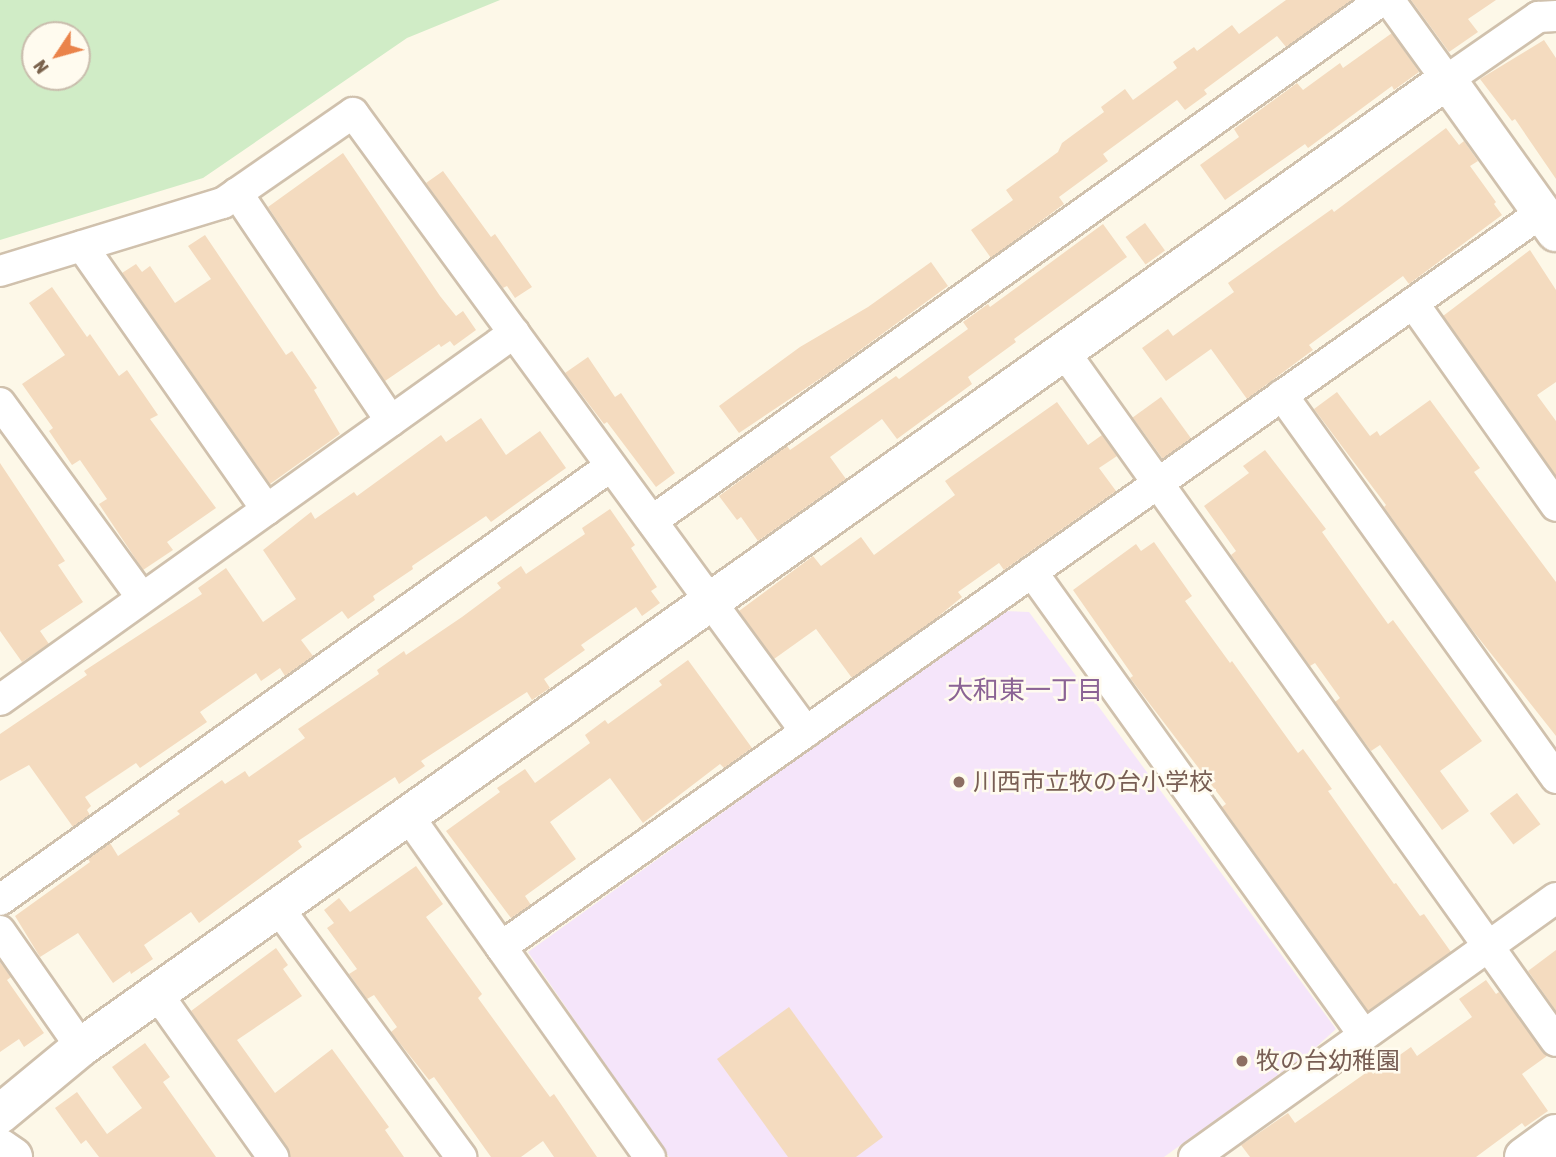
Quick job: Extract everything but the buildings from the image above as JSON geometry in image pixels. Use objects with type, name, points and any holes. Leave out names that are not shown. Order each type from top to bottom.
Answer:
[{"type":"street","points":[[652,521],[1382,0]]},
{"type":"street","points":[[501,947],[1413,303],[1549,222],[1389,0]]},
{"type":"street","points":[[0,1114],[82,1048],[409,817],[709,600],[1065,353],[1538,17],[1556,16]]},
{"type":"street","points":[[0,271],[223,202],[353,113],[806,732]]},
{"type":"street","points":[[237,193],[391,421]]},
{"type":"street","points":[[82,246],[267,510]]},
{"type":"street","points":[[1413,303],[1556,506]]},
{"type":"street","points":[[5,687],[142,598],[514,333]]},
{"type":"street","points":[[1065,353],[1556,1041]]},
{"type":"street","points":[[1282,395],[1556,778]]},
{"type":"street","points":[[0,403],[142,598]]},
{"type":"street","points":[[0,900],[611,466]]},
{"type":"street","points":[[1032,572],[1364,1035]]},
{"type":"street","points":[[409,817],[650,1157]]},
{"type":"street","points":[[1194,1157],[1556,898]]},
{"type":"street","points":[[279,909],[461,1157]]},
{"type":"street","points":[[0,931],[82,1048]]},
{"type":"street","points":[[158,995],[273,1157]]},
{"type":"street","points":[[1524,1157],[1556,1134]]},
{"type":"street","points":[[0,1149],[13,1157]]},
{"type":"shaded area","name":"川西市立牧の台小学校","points":[[1004,611],[1029,612],[1336,1029],[1315,1048],[1164,1157],[669,1157],[528,952]]},
{"type":"green space","points":[[0,0],[500,0],[407,38],[203,178],[0,240]]},
{"type":"place","name":"川西市立牧の台小学校","points":[[959,782]]},
{"type":"place","name":"牧の台幼稚園","points":[[1242,1061]]},
{"type":"district","name":"大和東一丁目","points":[[1025,691]]}]
